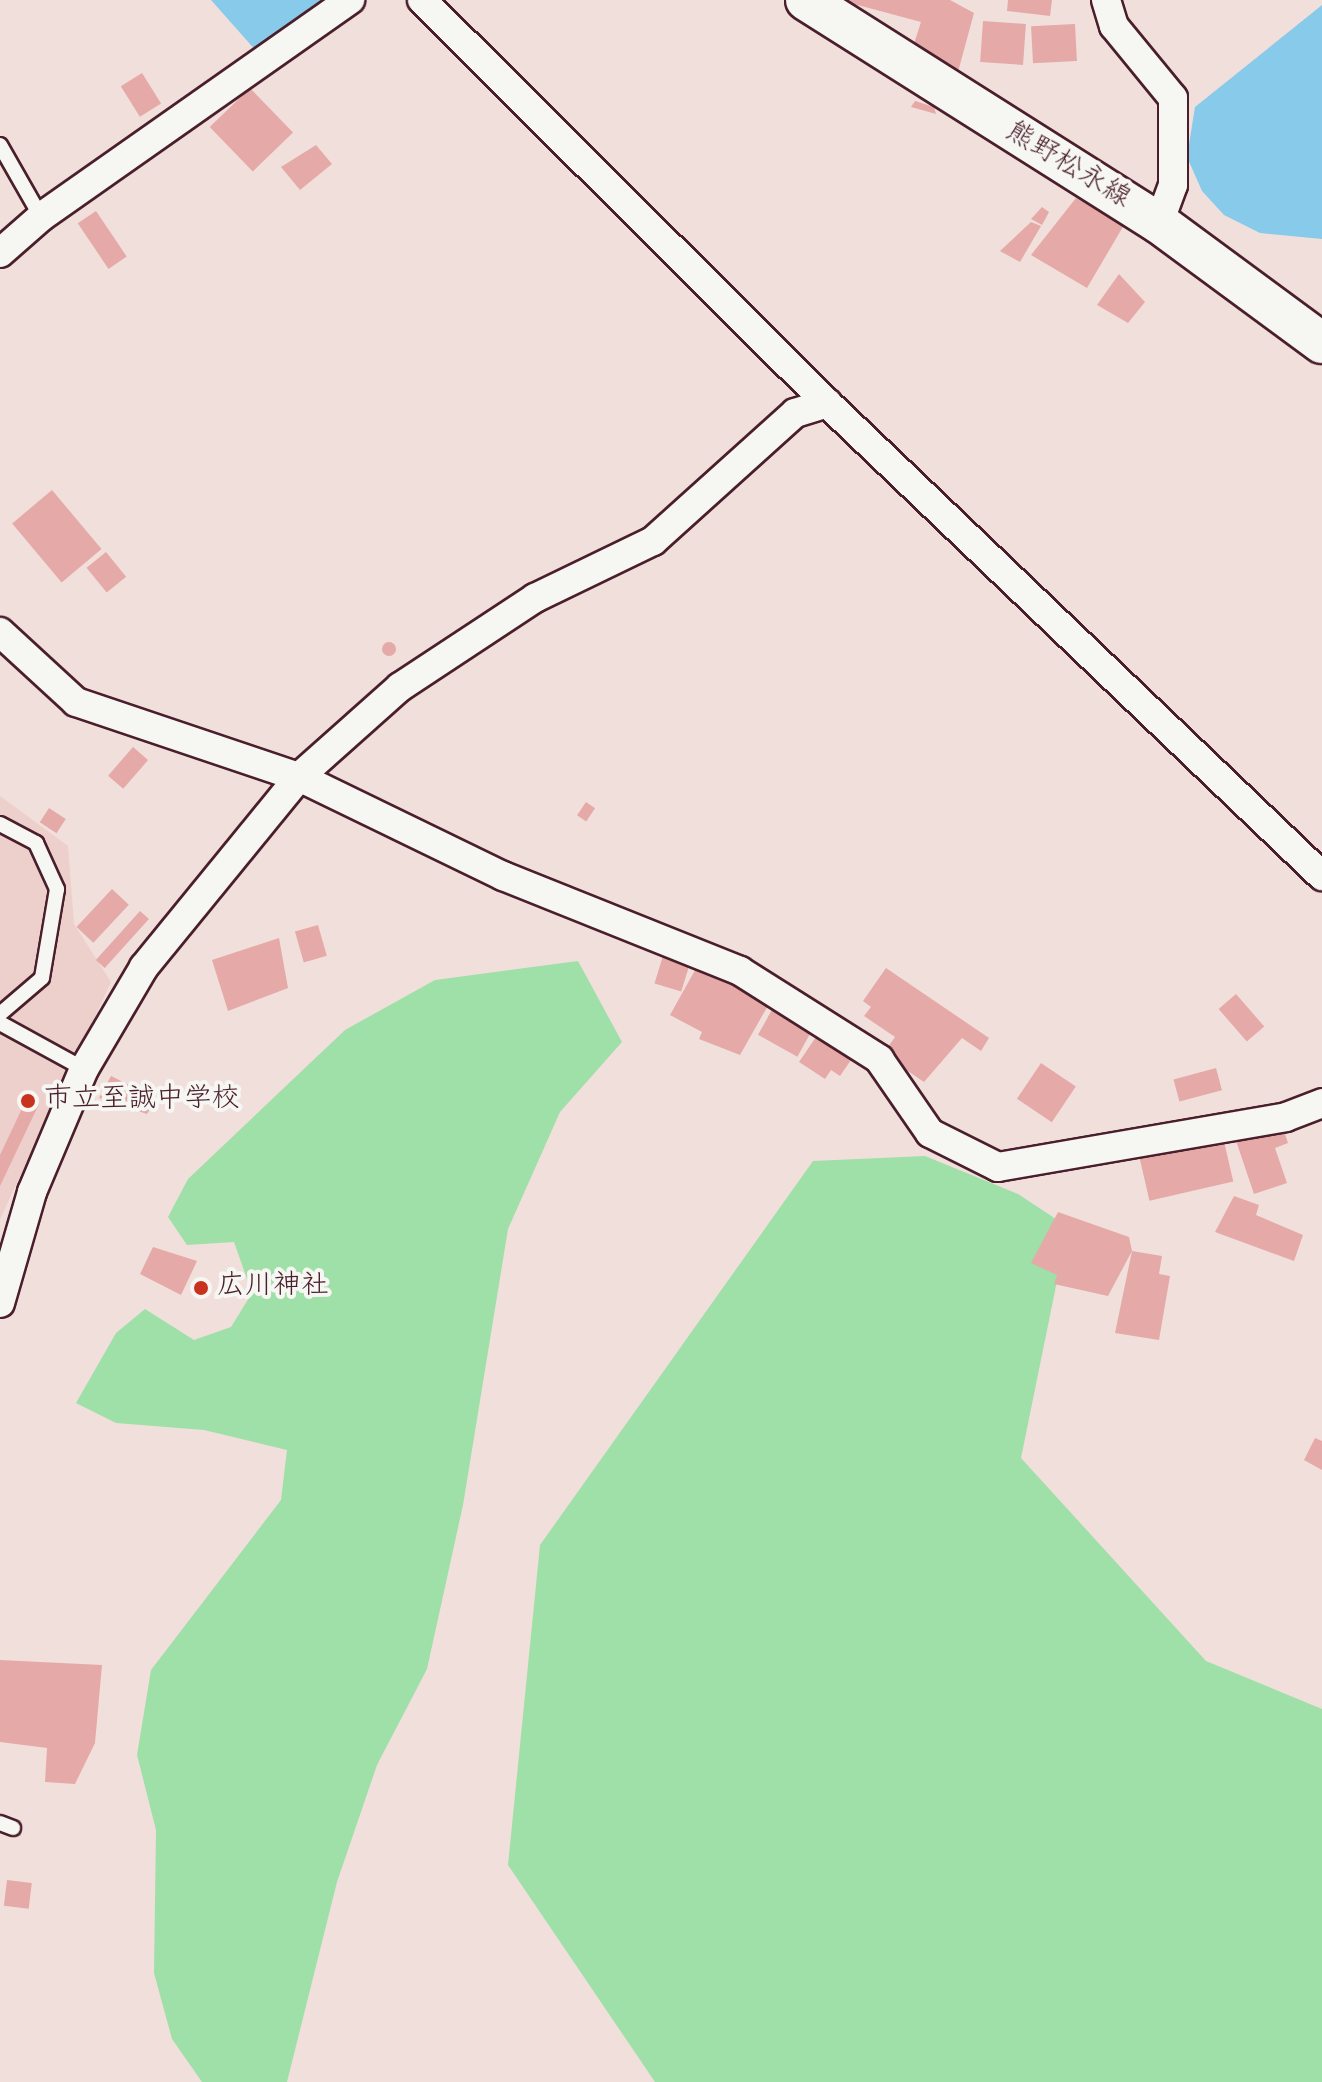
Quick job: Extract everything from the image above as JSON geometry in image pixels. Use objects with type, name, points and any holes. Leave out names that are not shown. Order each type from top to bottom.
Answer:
[{"type":"main road","name":"熊野松永線","points":[[806,0],[1159,223],[1322,343]]},
{"type":"street","points":[[0,253],[41,217],[350,0]]},
{"type":"street","points":[[422,0],[827,403],[1322,876]]},
{"type":"street","points":[[1106,0],[1114,26],[1173,98],[1173,185],[1159,223]]},
{"type":"street","points":[[0,1303],[32,1192],[84,1069],[144,967],[299,777],[400,687],[535,598],[653,541],[795,413],[827,403]]},
{"type":"street","points":[[0,632],[76,702],[299,777],[503,876],[740,971],[879,1059],[930,1133],[998,1167],[1286,1117],[1322,1103]]},
{"type":"lane","points":[[0,145],[41,217]]},
{"type":"lane","points":[[0,824],[36,843],[57,889],[42,978],[0,1014]]},
{"type":"lane","points":[[0,1023],[84,1069]]},
{"type":"shaded area","name":"市立至誠中学校","points":[[0,796],[68,846],[74,924],[111,982],[0,1219]]},
{"type":"green space","points":[[578,961],[622,1042],[560,1112],[508,1229],[463,1505],[427,1669],[377,1765],[337,1882],[287,2082],[202,2082],[172,2039],[154,1973],[156,1830],[137,1755],[151,1670],[281,1500],[287,1450],[204,1430],[116,1423],[76,1403],[116,1333],[145,1309],[194,1340],[231,1327],[252,1293],[234,1242],[187,1245],[168,1217],[188,1179],[345,1030],[435,980]]},
{"type":"green space","points":[[925,1156],[1018,1194],[1068,1227],[1021,1458],[1206,1661],[1322,1709],[1322,2082],[655,2082],[508,1865],[540,1545],[813,1161]]},
{"type":"water","points":[[211,0],[327,0],[258,53]]},
{"type":"water","points":[[1322,5],[1322,239],[1260,233],[1224,215],[1202,191],[1187,157],[1195,107]]},
{"type":"building","points":[[839,0],[950,0],[974,13],[958,72],[910,56],[921,22]]},
{"type":"building","points":[[1008,0],[1052,0],[1050,16],[1007,11]]},
{"type":"building","points":[[983,21],[1026,24],[1023,65],[980,62]]},
{"type":"building","points":[[1075,24],[1077,61],[1033,63],[1031,26]]},
{"type":"building","points":[[142,73],[161,104],[140,117],[121,86]]},
{"type":"building","points":[[250,88],[293,133],[253,171],[210,127]]},
{"type":"building","points":[[915,101],[934,107],[936,114],[911,107]]},
{"type":"building","points":[[316,145],[332,164],[300,190],[281,167]]},
{"type":"building","points":[[1076,198],[1124,225],[1087,288],[1031,255]]},
{"type":"building","points":[[1042,207],[1049,212],[1042,225],[1031,219]]},
{"type":"building","points":[[96,211],[127,257],[109,269],[78,223]]},
{"type":"building","points":[[1031,222],[1041,226],[1020,262],[1000,251]]},
{"type":"building","points":[[1119,274],[1145,302],[1128,323],[1097,305]]},
{"type":"building","points":[[52,490],[101,549],[62,582],[12,523]]},
{"type":"building","points":[[106,552],[126,577],[107,593],[87,568]]},
{"type":"building","points":[[389,642],[396,649],[389,656],[382,649]]},
{"type":"building","points":[[133,747],[148,760],[123,789],[108,776]]},
{"type":"building","points":[[586,802],[595,808],[586,821],[577,815]]},
{"type":"building","points":[[49,808],[66,819],[57,833],[40,822]]},
{"type":"building","points":[[112,889],[129,905],[93,943],[77,927]]},
{"type":"building","points":[[140,911],[149,919],[105,968],[96,960]]},
{"type":"building","points":[[318,925],[327,956],[304,962],[295,932]]},
{"type":"building","points":[[279,938],[288,988],[228,1011],[212,960]]},
{"type":"building","points":[[665,949],[692,957],[681,992],[654,983]]},
{"type":"building","points":[[699,963],[770,1002],[740,1055],[699,1039],[702,1032],[670,1015]]},
{"type":"building","points":[[886,968],[989,1038],[981,1051],[962,1038],[924,1082],[883,1054],[895,1037],[864,1016],[871,1007],[863,1001]]},
{"type":"building","points":[[1236,994],[1264,1026],[1247,1042],[1219,1009]]},
{"type":"building","points":[[774,1006],[813,1028],[797,1057],[758,1035]]},
{"type":"building","points":[[818,1034],[853,1057],[840,1076],[831,1070],[825,1079],[799,1062]]},
{"type":"building","points":[[1041,1063],[1076,1086],[1052,1122],[1017,1099]]},
{"type":"building","points":[[1216,1068],[1222,1090],[1179,1102],[1173,1079]]},
{"type":"building","points":[[111,1076],[156,1098],[147,1114],[99,1098]]},
{"type":"building","points":[[27,1098],[39,1104],[0,1186],[0,1155]]},
{"type":"building","points":[[1277,1110],[1288,1143],[1275,1148],[1287,1183],[1254,1194],[1231,1126]]},
{"type":"building","points":[[1220,1124],[1233,1181],[1149,1201],[1136,1143]]},
{"type":"building","points":[[1234,1196],[1259,1205],[1256,1215],[1303,1235],[1294,1261],[1215,1232]]},
{"type":"building","points":[[1058,1212],[1129,1237],[1132,1251],[1108,1296],[1054,1284],[1057,1275],[1031,1263]]},
{"type":"building","points":[[153,1247],[197,1261],[181,1295],[140,1274]]},
{"type":"building","points":[[1132,1251],[1162,1256],[1159,1274],[1170,1276],[1159,1340],[1115,1333]]},
{"type":"building","points":[[1315,1438],[1322,1441],[1322,1470],[1304,1460]]},
{"type":"building","points":[[0,1660],[102,1665],[95,1743],[75,1784],[45,1782],[47,1748],[0,1742]]},
{"type":"building","points":[[7,1880],[32,1883],[29,1909],[4,1906]]},
{"type":"place","name":"市立至誠中学校","points":[[28,1101]]},
{"type":"place","name":"広川神社","points":[[201,1288]]}]
